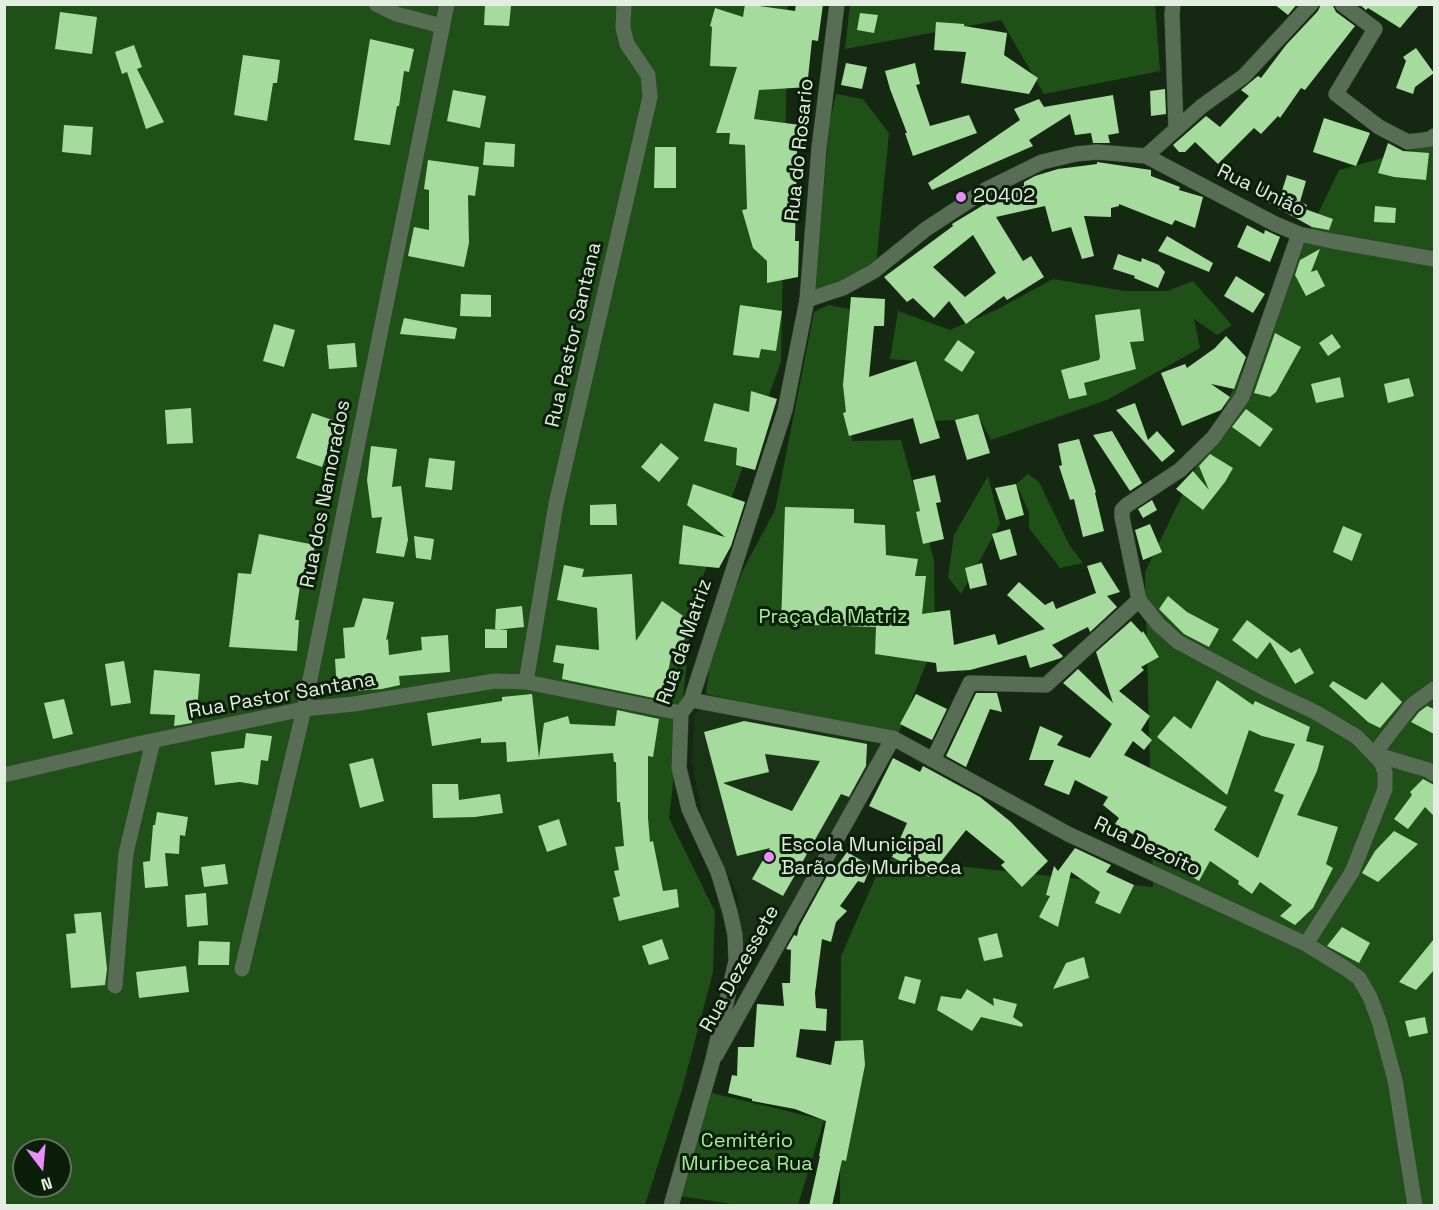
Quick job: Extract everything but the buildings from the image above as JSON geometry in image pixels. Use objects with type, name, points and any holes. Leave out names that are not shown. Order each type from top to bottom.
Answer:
[{"type":"street","points":[[376,4],[396,14],[442,26]]},
{"type":"street","name":"Rua dos Namorados","points":[[242,969],[304,709],[447,4]]},
{"type":"street","name":"Rua Pastor Santana","points":[[526,682],[556,504],[650,97],[648,75],[627,44],[623,28],[624,4]]},
{"type":"street","name":"Rua do Rosario","points":[[807,300],[819,148],[837,4]]},
{"type":"street","points":[[1173,4],[1176,129]]},
{"type":"street","points":[[807,300],[843,288],[874,271],[926,229],[987,189],[1042,162],[1096,152],[1146,156],[1202,106],[1244,76],[1311,4]]},
{"type":"street","points":[[1342,4],[1375,29],[1336,94],[1378,127],[1408,142],[1431,140],[1434,136]]},
{"type":"street","name":"Rua União","points":[[1146,156],[1275,224],[1299,234],[1434,259]]},
{"type":"street","points":[[1299,234],[1242,397],[1213,438],[1180,471],[1139,496],[1122,510],[1123,525],[1139,600],[1158,624],[1178,642],[1266,689],[1315,712],[1357,737],[1381,762],[1385,772],[1385,789],[1352,872],[1306,944]]},
{"type":"street","name":"Rua da Matriz","points":[[670,1206],[712,1063],[736,961],[735,936],[718,872],[689,809],[679,768],[681,714],[691,700],[785,410],[807,300]]},
{"type":"street","points":[[933,760],[970,683],[1046,685],[1139,600]]},
{"type":"street","name":"Rua Pastor Santana","points":[[4,775],[304,709],[354,704],[495,681],[526,682],[681,714]]},
{"type":"street","points":[[1374,754],[1412,705],[1434,689]]},
{"type":"street","name":"Rua Dezoito","points":[[691,700],[892,738],[1068,834],[1306,944],[1359,978],[1379,1021],[1395,1080],[1415,1206]]},
{"type":"street","name":"Rua Dezessete","points":[[712,1063],[892,738]]},
{"type":"street","points":[[115,986],[126,854],[153,741]]},
{"type":"street","points":[[1374,754],[1428,770],[1434,774]]},
{"type":"shaded area","name":"Escola Municipal Barão de Muribeca","points":[[700,705],[887,740],[771,939],[742,955],[737,893],[703,821],[692,762],[694,717]]},
{"type":"green space","points":[[5,5],[788,5],[781,362],[694,601],[669,818],[715,912],[713,972],[682,1090],[645,1205],[5,1206]]},
{"type":"green space","points":[[850,5],[1155,5],[1160,71],[1044,94],[1001,20],[845,49]]},
{"type":"green space","points":[[836,94],[863,99],[889,133],[876,265],[814,296],[830,121]]},
{"type":"green space","points":[[1434,144],[1434,1205],[840,1206],[841,956],[884,858],[1153,887],[1145,572],[1339,170]]},
{"type":"green space","points":[[1053,279],[1125,291],[1167,291],[1193,281],[1232,325],[1217,335],[1194,319],[1200,348],[1107,400],[991,440],[977,414],[955,420],[935,421],[916,361],[890,359],[898,311],[950,330],[996,310]]},
{"type":"green space","name":"Praça da Matriz","points":[[829,305],[849,309],[852,441],[901,440],[934,560],[935,641],[897,737],[706,694],[712,646],[743,570],[775,510],[814,312]]},
{"type":"green space","points":[[1028,474],[1039,482],[1070,546],[1083,563],[1060,568],[1029,528],[1029,512],[1016,484]]},
{"type":"green space","points":[[988,476],[1000,524],[961,594],[948,577],[954,535]]},
{"type":"green space","name":"Cemitério Muribeca Rua","points":[[712,1093],[824,1120],[798,1205],[738,1205],[679,1196]]},
{"type":"place","name":"20402","points":[[961,197]]},
{"type":"place","name":"Escola Municipal Barão de Muribeca","points":[[769,857]]}]
